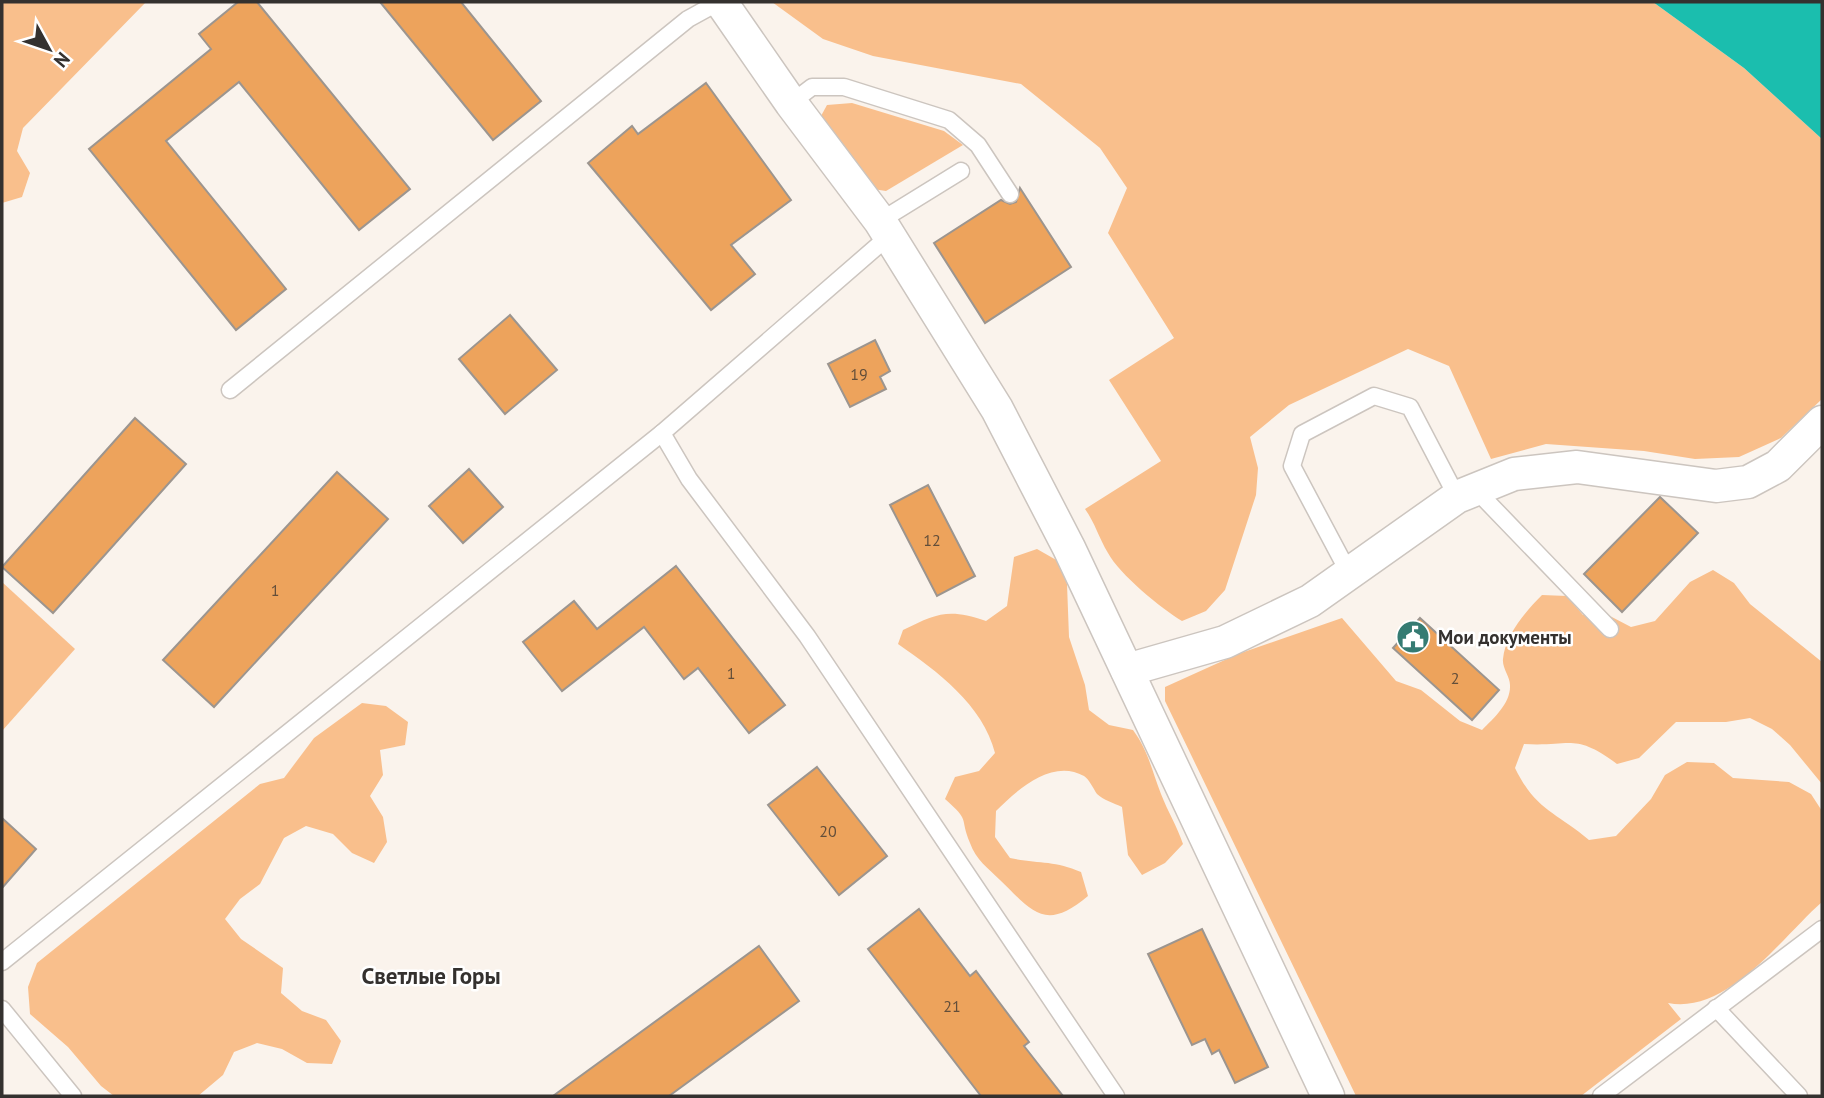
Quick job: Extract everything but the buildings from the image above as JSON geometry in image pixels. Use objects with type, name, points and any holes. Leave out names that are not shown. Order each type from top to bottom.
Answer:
[{"type":"street","points":[[720,2],[791,103],[885,228],[997,409],[1069,548],[1326,1096]]},
{"type":"street","points":[[1127,670],[1225,642],[1310,601],[1465,492],[1514,474],[1577,467],[1716,486],[1748,482],[1778,466],[1822,422]]},
{"type":"lane","points":[[230,390],[688,19],[720,2]]},
{"type":"lane","points":[[791,103],[813,88],[844,87],[949,120],[978,145],[1010,194]]},
{"type":"lane","points":[[2,962],[662,433],[885,228],[961,171]]},
{"type":"lane","points":[[1350,575],[1292,466],[1302,434],[1374,396],[1410,407],[1465,492],[1611,629]]},
{"type":"lane","points":[[662,433],[689,479],[807,636],[1115,1096]]},
{"type":"lane","points":[[1601,1096],[1822,929]]},
{"type":"lane","points":[[2,1009],[73,1096]]},
{"type":"lane","points":[[1716,1009],[1799,1096]]},
{"type":"shaded area","points":[[2,2],[146,2],[23,128],[17,151],[30,173],[22,197],[2,203]]},
{"type":"shaded area","points":[[772,2],[1653,2],[1744,68],[1822,139],[1822,399],[1781,438],[1739,457],[1695,459],[1644,451],[1546,444],[1491,459],[1449,366],[1408,349],[1289,405],[1250,437],[1258,468],[1256,495],[1225,590],[1206,611],[1182,621],[1153,600],[1121,571],[1108,553],[1085,509],[1161,461],[1109,380],[1174,338],[1108,233],[1127,188],[1100,148],[1021,84],[873,56],[823,39]]},
{"type":"shaded area","points":[[852,103],[944,131],[963,145],[886,191],[873,189],[821,116],[827,105]]},
{"type":"shaded area","points":[[1037,549],[1058,561],[1067,584],[1069,637],[1085,685],[1089,710],[1109,725],[1133,730],[1146,753],[1183,844],[1165,863],[1142,875],[1128,855],[1122,807],[1099,796],[1086,777],[1072,771],[1060,771],[1036,779],[996,811],[995,837],[1010,858],[1054,864],[1081,872],[1088,896],[1061,913],[1050,915],[1031,909],[983,863],[973,849],[961,816],[945,799],[955,777],[979,771],[995,753],[989,736],[957,691],[898,644],[903,630],[934,616],[952,614],[986,621],[1007,606],[1014,557]]},
{"type":"shaded area","points":[[1713,570],[1734,583],[1750,604],[1822,662],[1822,784],[1790,745],[1772,729],[1750,718],[1726,722],[1676,722],[1639,758],[1617,764],[1581,744],[1524,744],[1515,768],[1539,802],[1589,840],[1616,836],[1651,799],[1665,775],[1687,762],[1714,763],[1733,778],[1789,782],[1811,794],[1822,811],[1822,902],[1753,970],[1733,985],[1712,997],[1690,1004],[1668,1003],[1681,1019],[1581,1096],[1356,1096],[1165,701],[1165,687],[1238,654],[1342,618],[1396,681],[1421,690],[1460,721],[1482,730],[1501,710],[1510,692],[1510,682],[1503,662],[1512,632],[1542,595],[1567,596],[1583,615],[1608,615],[1631,627],[1655,621],[1690,582]]},
{"type":"shaded area","points":[[2,582],[75,649],[2,731]]},
{"type":"shaded area","points":[[362,703],[386,706],[408,722],[405,745],[380,750],[383,775],[370,796],[383,817],[387,842],[374,863],[352,853],[333,834],[306,826],[284,838],[260,884],[240,899],[225,919],[241,939],[283,968],[281,993],[302,1011],[326,1020],[341,1041],[332,1064],[307,1063],[282,1049],[257,1043],[234,1052],[223,1075],[198,1096],[114,1096],[101,1086],[68,1047],[30,1014],[28,987],[37,963],[260,784],[284,778],[314,738]]},
{"type":"water","points":[[1653,2],[1822,2],[1822,139],[1744,68]]},
{"type":"place","name":"Мои документы","points":[[1413,637]]},
{"type":"district","name":"Светлые Горы","points":[[431,975]]}]
